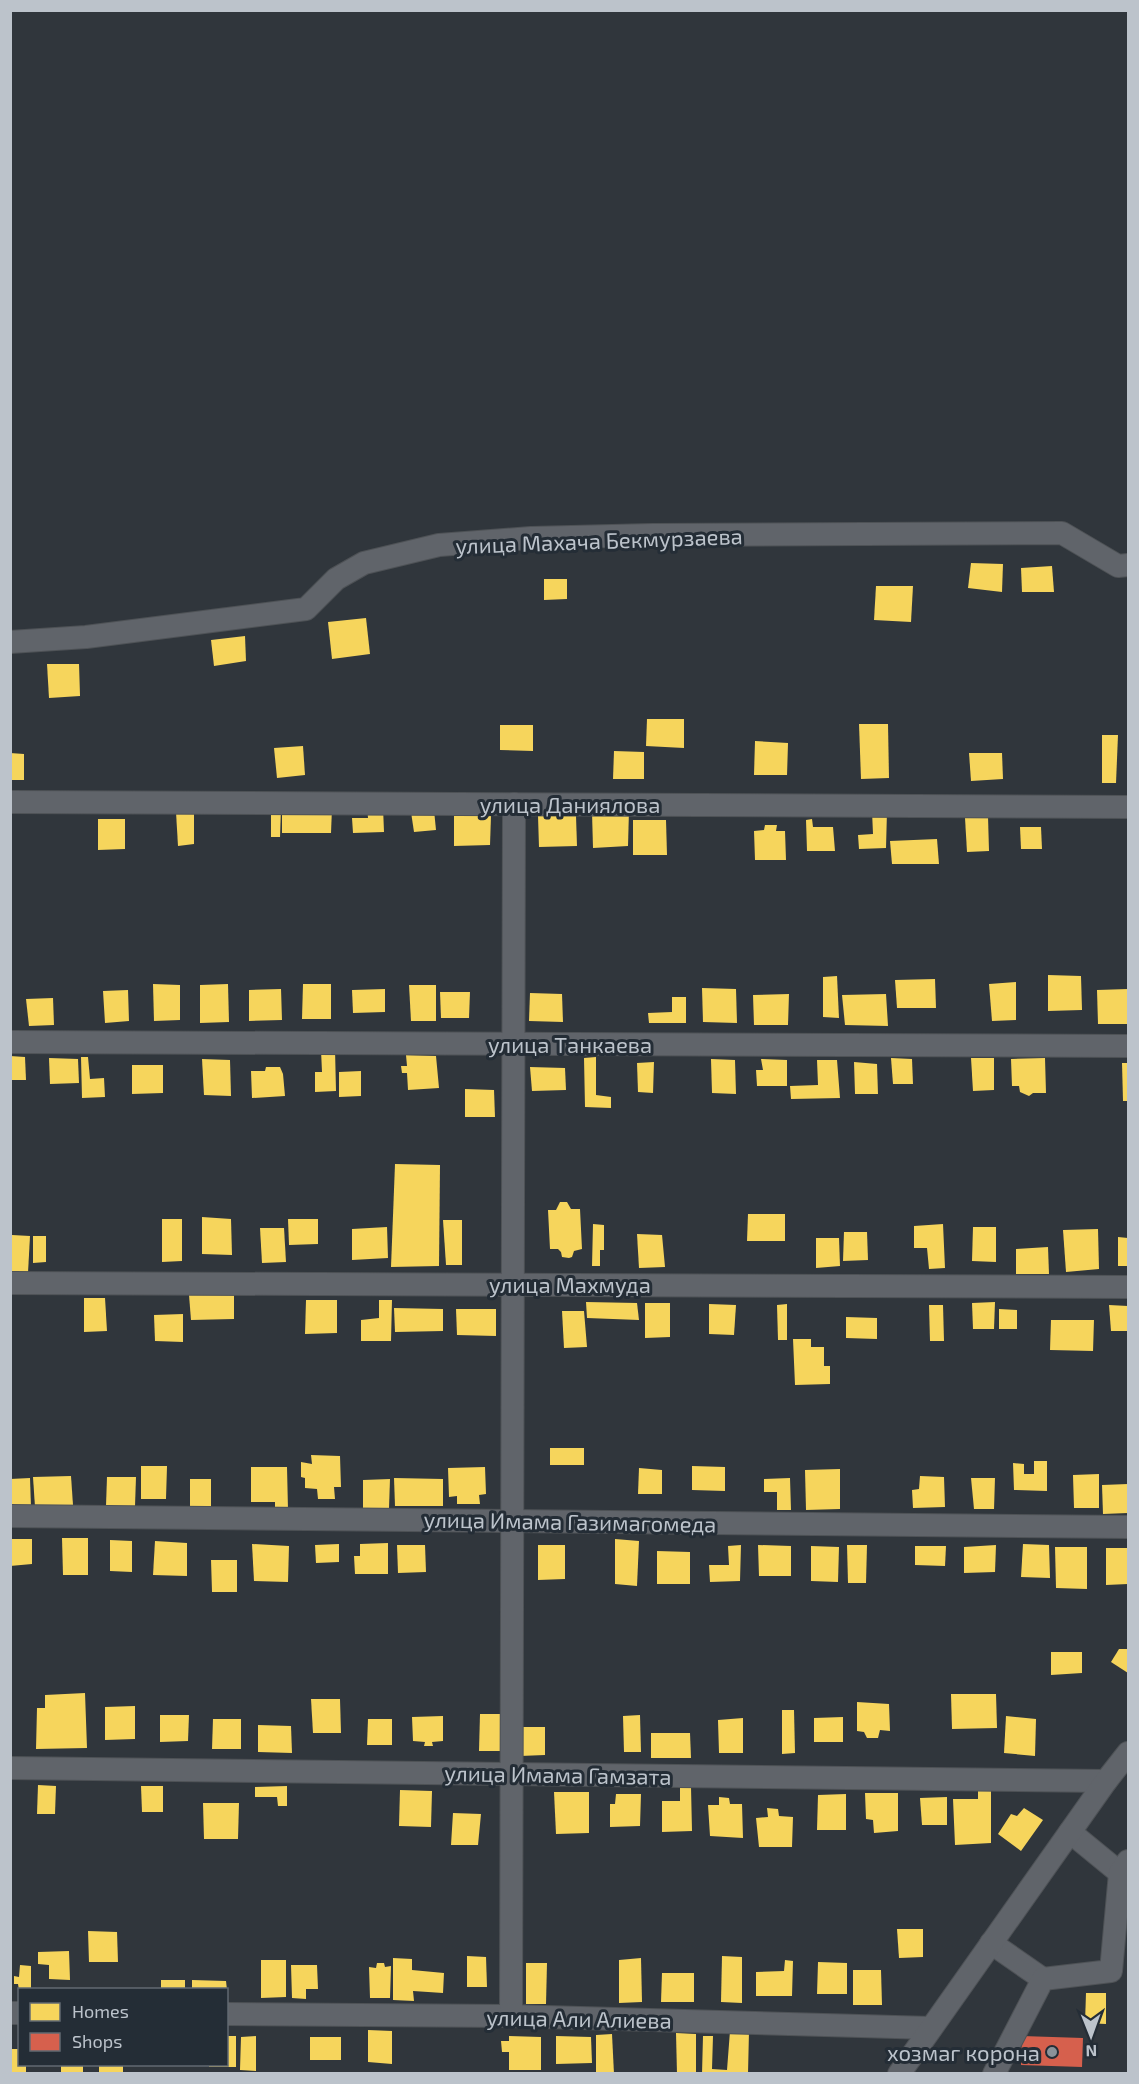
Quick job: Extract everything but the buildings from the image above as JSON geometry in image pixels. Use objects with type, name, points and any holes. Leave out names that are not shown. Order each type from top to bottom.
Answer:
[{"type":"street","name":"улица Махача Бекмурзаева","points":[[10,642],[108,634],[306,609],[336,579],[364,563],[439,545],[531,538],[652,535],[1062,533],[1118,566],[1128,566]]},
{"type":"street","name":"улица Даниялова","points":[[10,802],[1128,807]]},
{"type":"street","points":[[511,2016],[514,804]]},
{"type":"street","name":"улица Танкаева","points":[[10,1042],[1128,1046]]},
{"type":"street","name":"улица Махмуда","points":[[10,1283],[1128,1287]]},
{"type":"street","name":"улица Имама Газимагомеда","points":[[10,1516],[1128,1527]]},
{"type":"street","points":[[899,2073],[1128,1753]]},
{"type":"street","name":"улица Имама Гамзата","points":[[10,1768],[1106,1781]]},
{"type":"street","points":[[991,1943],[1043,1979],[1120,1971],[1124,1867],[1070,1832]]},
{"type":"street","points":[[994,2073],[1043,1979]]},
{"type":"street","name":"улица Али Алиева","points":[[228,2014],[511,2016],[930,2028]]},
{"type":"place","name":"хозмаг корона","points":[[1052,2052]]}]
